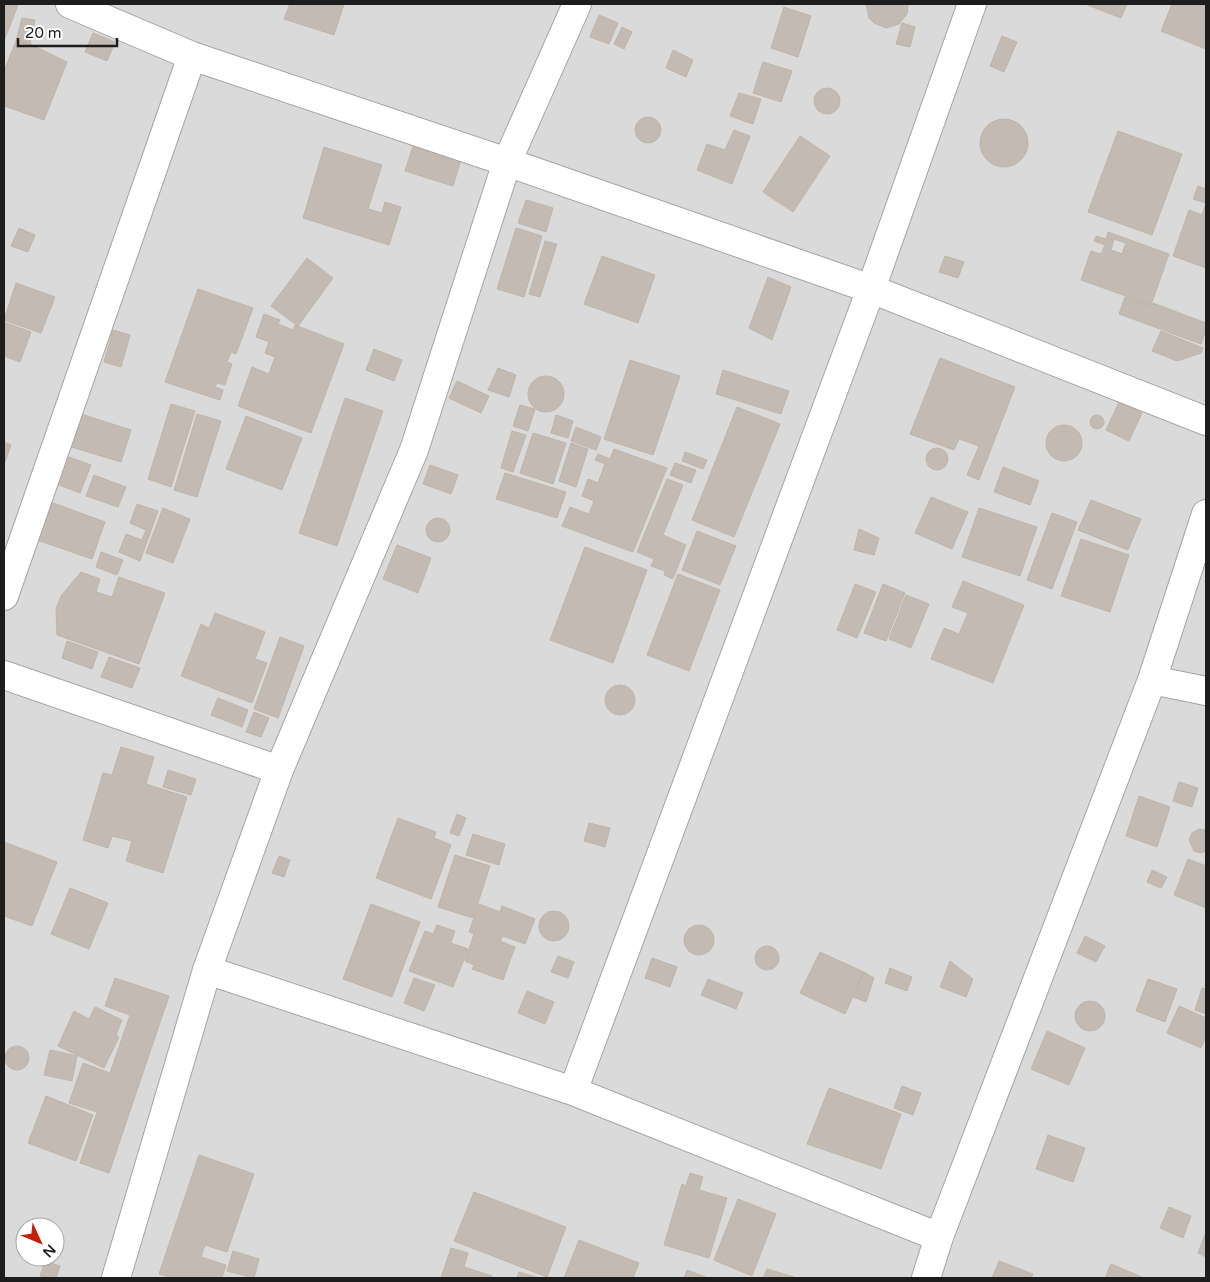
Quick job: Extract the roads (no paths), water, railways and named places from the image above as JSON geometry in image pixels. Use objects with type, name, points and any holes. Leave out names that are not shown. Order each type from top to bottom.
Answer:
[{"type":"street","points":[[70,4],[192,56],[507,162],[871,289],[1206,421]]},
{"type":"street","points":[[116,1278],[207,970],[279,770],[414,450],[507,162],[577,4]]},
{"type":"street","points":[[573,1091],[871,289],[972,4]]},
{"type":"street","points":[[4,596],[192,56]]},
{"type":"street","points":[[926,1278],[939,1237],[1152,680],[1206,514]]},
{"type":"street","points":[[4,675],[279,770]]},
{"type":"street","points":[[1152,680],[1206,691]]},
{"type":"street","points":[[207,970],[573,1091],[939,1237]]}]
